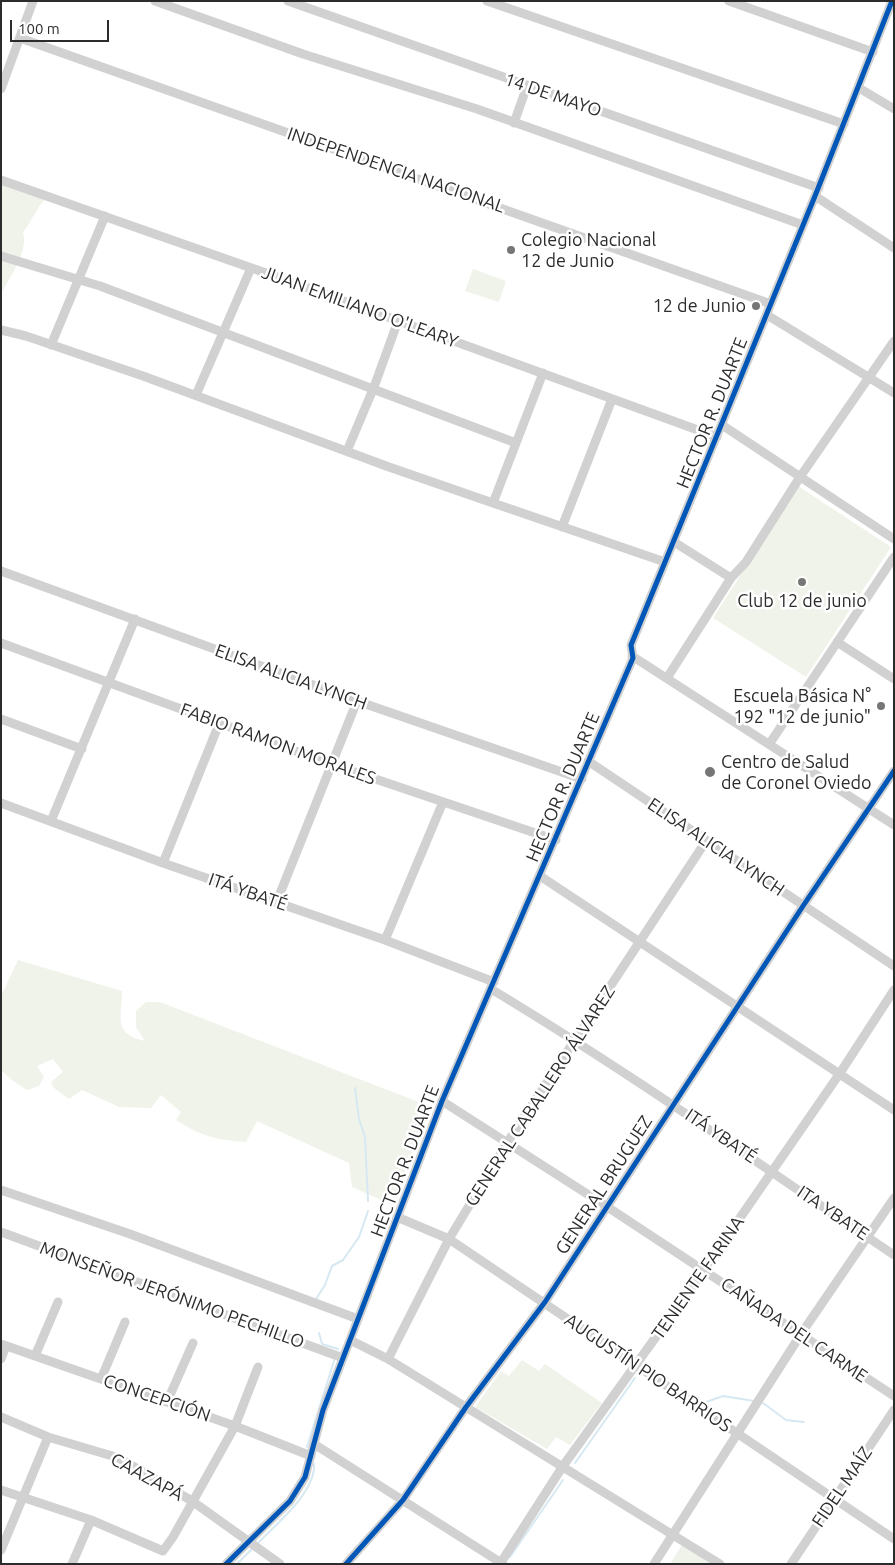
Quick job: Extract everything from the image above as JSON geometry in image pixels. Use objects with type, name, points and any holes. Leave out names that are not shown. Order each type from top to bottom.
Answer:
[{"type":"street","points":[[1,89],[33,1]]},
{"type":"street","points":[[155,1],[303,54],[514,122],[803,226]]},
{"type":"street","name":"14 DE MAYO","points":[[288,1],[817,192],[894,248]]},
{"type":"street","points":[[487,1],[844,124]]},
{"type":"street","points":[[729,1],[873,52]]},
{"type":"street","name":"HECTOR R. DUARTE","points":[[226,1564],[298,1490],[305,1477],[323,1410],[442,1101],[582,779],[632,656],[631,645],[817,192],[892,1]]},
{"type":"street","name":"INDEPENDENCIA NACIONAL","points":[[20,38],[771,304]]},
{"type":"street","points":[[514,122],[527,86]]},
{"type":"street","points":[[858,88],[894,109]]},
{"type":"street","name":"JUAN EMILIANO O'LEARY","points":[[1,180],[398,320],[717,437]]},
{"type":"street","points":[[51,345],[80,280],[105,216]]},
{"type":"street","points":[[1,256],[80,280],[374,388],[516,443]]},
{"type":"street","points":[[196,395],[251,268]]},
{"type":"street","points":[[767,315],[894,393]]},
{"type":"street","points":[[347,451],[374,388],[398,320]]},
{"type":"street","points":[[1,330],[51,345],[196,395],[347,451],[665,562]]},
{"type":"street","points":[[667,678],[731,578],[746,562],[800,477],[894,340]]},
{"type":"street","points":[[494,503],[543,374]]},
{"type":"street","points":[[562,527],[612,399]]},
{"type":"street","points":[[722,425],[894,540]]},
{"type":"street","points":[[674,542],[731,578]]},
{"type":"street","points":[[770,743],[894,557]]},
{"type":"street","name":"ELISA ALICIA LYNCH","points":[[1,571],[357,701],[582,779]]},
{"type":"street","points":[[51,821],[135,619]]},
{"type":"street","points":[[837,642],[894,679]]},
{"type":"street","name":"FABIO RAMON MORALES","points":[[1,643],[331,764],[556,840]]},
{"type":"street","points":[[632,656],[770,743],[894,826]]},
{"type":"street","points":[[277,901],[357,701]]},
{"type":"street","points":[[1,719],[82,748]]},
{"type":"street","points":[[163,863],[219,724]]},
{"type":"street","name":"ELISA ALICIA LYNCH","points":[[588,761],[894,966]]},
{"type":"street","name":"GENERAL BRUGUEZ","points":[[346,1564],[403,1500],[466,1407],[545,1302],[803,906],[894,771]]},
{"type":"street","points":[[385,940],[443,802]]},
{"type":"street","name":"ITÁ YBATÉ","points":[[1,804],[163,863],[385,940],[493,986],[673,1104],[772,1172]]},
{"type":"street","name":"GENERAL CABALLERO ÁLVAREZ","points":[[388,1358],[449,1239],[507,1143],[706,841]]},
{"type":"street","points":[[540,876],[894,1110]]},
{"type":"street","name":"TENIENTE FARINA","points":[[501,1563],[563,1466],[704,1270],[840,1073],[894,990]]},
{"type":"street","name":"CAÑADA DEL CARME","points":[[442,1101],[606,1206],[894,1396]]},
{"type":"street","name":"ITA YBATE","points":[[772,1172],[894,1255]]},
{"type":"street","points":[[1,1190],[130,1234],[358,1319]]},
{"type":"street","points":[[654,1564],[801,1334],[866,1236],[894,1198]]},
{"type":"street","name":"AUGUSTÍN PIO BARRIOS","points":[[397,1217],[449,1239],[894,1539]]},
{"type":"street","name":"MONSEÑOR JERÓNIMO PECHILLO","points":[[1,1232],[343,1358]]},
{"type":"street","points":[[34,1356],[58,1302]]},
{"type":"street","points":[[101,1379],[125,1322]]},
{"type":"street","points":[[350,1340],[388,1358],[720,1564]]},
{"type":"street","points":[[167,1402],[193,1343]]},
{"type":"street","points":[[1,1359],[4,1345]]},
{"type":"street","name":"CONCEPCIÓN","points":[[4,1345],[235,1426],[311,1456]]},
{"type":"street","points":[[1,1490],[91,1520],[162,1551],[173,1537],[235,1426],[258,1367]]},
{"type":"street","name":"FIDEL MAÍZ","points":[[791,1564],[894,1410]]},
{"type":"street","name":"CAAZAPÁ","points":[[1,1417],[48,1437],[119,1458],[192,1502],[280,1564]]},
{"type":"street","points":[[1,1550],[48,1437]]},
{"type":"street","points":[[314,1444],[501,1563]]},
{"type":"street","points":[[72,1564],[91,1520]]},
{"type":"shaded area","points":[[1,183],[47,198],[40,205],[23,232],[24,239],[21,255],[1,294]]},
{"type":"shaded area","points":[[473,269],[506,281],[499,302],[465,291]]},
{"type":"shaded area","name":"Club 12 de junio","points":[[798,486],[891,547],[806,677],[713,618]]},
{"type":"shaded area","points":[[18,960],[122,991],[121,1023],[127,1034],[135,1038],[145,1041],[136,1027],[136,1011],[146,1002],[160,1002],[429,1106],[392,1205],[352,1187],[349,1163],[257,1121],[246,1142],[235,1141],[201,1133],[176,1120],[181,1112],[161,1095],[151,1108],[119,1107],[82,1090],[69,1099],[54,1088],[51,1082],[63,1072],[53,1059],[37,1066],[44,1077],[39,1086],[27,1090],[13,1081],[1,1070],[1,996]]},
{"type":"shaded area","points":[[522,1360],[539,1371],[545,1364],[602,1403],[570,1445],[556,1437],[547,1449],[475,1407],[501,1371],[509,1376]]},
{"type":"shaded area","points":[[682,1545],[711,1564],[670,1564]]},
{"type":"waterway","points":[[355,1088],[359,1119],[365,1137],[368,1201]]},
{"type":"waterway","points":[[316,1299],[325,1285],[332,1266],[343,1260],[359,1237],[368,1211]]},
{"type":"waterway","points":[[319,1333],[322,1344],[338,1349]]},
{"type":"waterway","points":[[307,1447],[334,1361]]},
{"type":"waterway","points":[[575,1463],[635,1378]]},
{"type":"waterway","points":[[701,1404],[723,1396],[754,1401]]},
{"type":"waterway","points":[[763,1403],[786,1420],[804,1422]]},
{"type":"waterway","points":[[258,1543],[294,1507],[302,1496],[313,1475],[314,1464]]},
{"type":"waterway","points":[[510,1557],[563,1480]]},
{"type":"waterway","points":[[237,1564],[251,1550]]},
{"type":"cycle path","points":[[226,1564],[290,1501],[305,1477],[323,1410],[442,1101],[633,658],[631,645],[815,196],[892,1]]},
{"type":"cycle path","points":[[346,1564],[403,1500],[466,1407],[545,1302],[803,906],[894,771]]},
{"type":"place","name":"Colegio Nacional 12 de Junio","points":[[511,250]]},
{"type":"place","name":"12 de Junio","points":[[756,306]]},
{"type":"place","name":"Club 12 de junio","points":[[802,582]]},
{"type":"place","name":"Escuela Básica N° 192 \"12 de junio\"","points":[[881,706]]},
{"type":"place","name":"Centro de Salud de Coronel Oviedo","points":[[710,772]]}]
